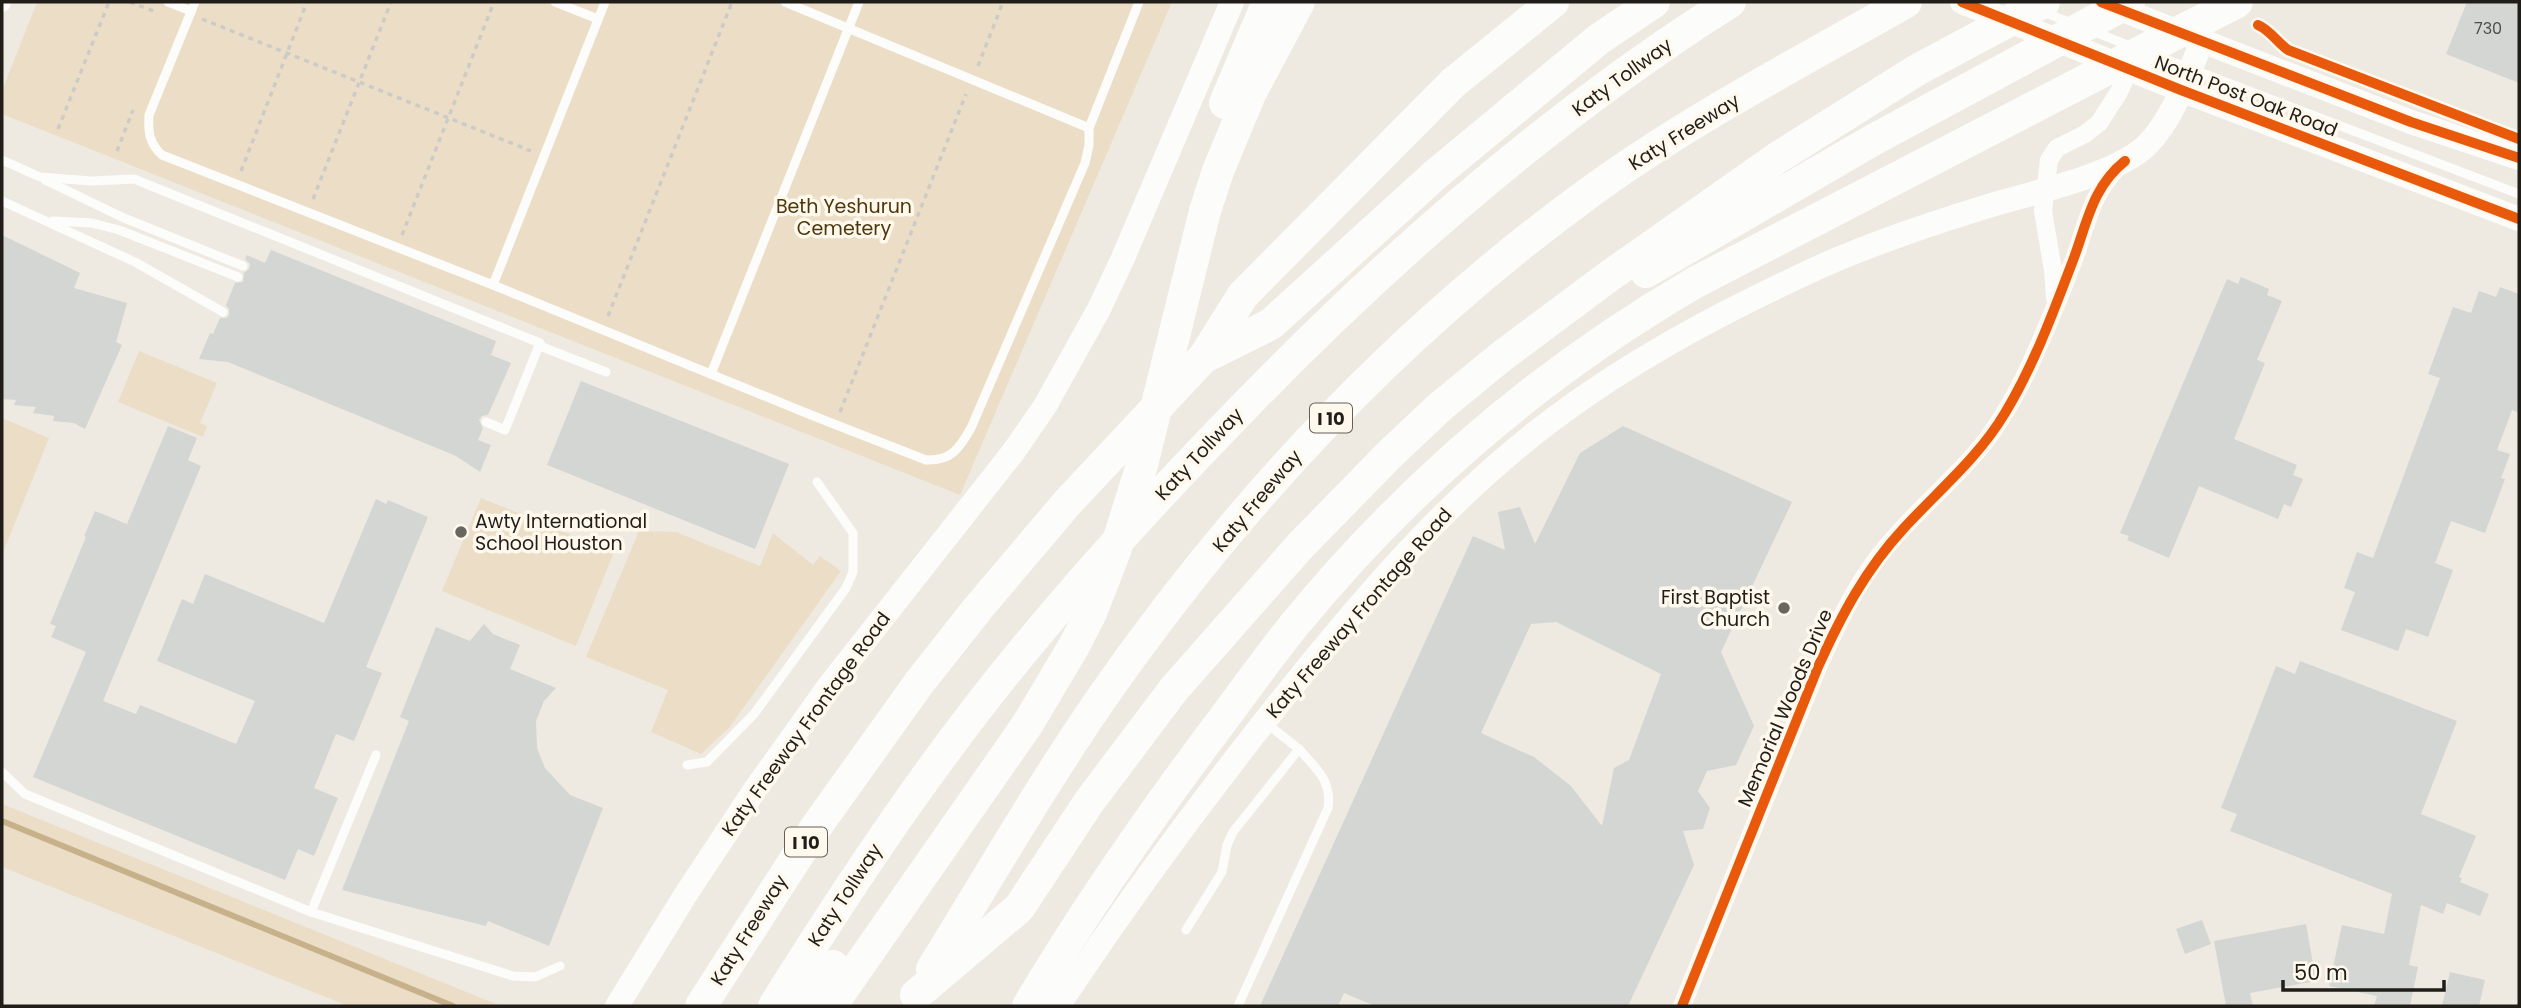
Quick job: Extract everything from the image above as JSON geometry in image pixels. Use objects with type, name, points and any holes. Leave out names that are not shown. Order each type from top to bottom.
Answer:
[{"type":"highway","points":[[831,1006],[1027,724],[1091,613],[1129,509],[1205,211],[1268,2]]},
{"type":"highway","points":[[806,1006],[1008,716],[1066,618],[1106,521],[1189,197],[1241,89],[1299,2]]},
{"type":"highway","points":[[1203,358],[1243,295],[1454,83],[1553,2]]},
{"type":"highway","name":"Katy Freeway","points":[[701,1006],[809,837],[928,672],[1068,502],[1203,358],[1271,324],[1436,173],[1599,39],[1654,2]]},
{"type":"highway","name":"Katy Tollway","points":[[774,1006],[844,896],[959,732],[1027,646],[1179,474],[1301,348],[1391,263],[1481,184],[1595,95],[1730,2]]},
{"type":"highway","name":"Katy Freeway","points":[[913,1001],[1106,693],[1259,495],[1371,377],[1451,304],[1583,197],[1640,158],[1906,2]]},
{"type":"highway","points":[[913,1001],[1018,908],[1089,802],[1174,688],[1283,564],[1391,453],[1441,406],[1502,356],[1608,277],[1777,158],[1917,70],[2044,2]]},
{"type":"highway","points":[[1028,1006],[1064,946],[1167,795],[1295,624],[1409,500],[1489,426],[1585,352],[1641,314],[1696,282],[2237,2]]},
{"type":"highway","points":[[1502,356],[1873,140],[2139,12]]},
{"type":"main road","name":"Katy Freeway Frontage Road","points":[[617,1006],[754,791],[829,686],[1014,451],[1045,406],[1080,345],[1118,269],[1232,2]]},
{"type":"main road","name":"North Post Oak Road","points":[[1962,2],[2133,69],[2180,73],[2519,219]]},
{"type":"main road","name":"North Post Oak Road","points":[[2101,2],[2139,12],[2202,42],[2411,121],[2519,158]]},
{"type":"main road","name":"Katy Freeway Frontage Road","points":[[1058,1006],[1125,905],[1264,722],[1345,623],[1452,505],[1509,455],[1592,391],[1636,362],[1716,317],[1838,258],[1968,212],[2102,172],[2125,161],[2157,133],[2180,73],[2202,42]]},
{"type":"street","name":"Memorial Woods Drive","points":[[2052,311],[2054,282],[2043,211],[2047,166],[2052,153],[2099,123],[2133,69],[2139,12]]},
{"type":"street","name":"Memorial Woods Drive","points":[[1682,1006],[1818,667],[1843,612],[1873,564],[1975,454],[2005,413],[2030,365],[2072,263],[2093,201],[2105,181],[2125,161]]},
{"type":"lane","points":[[168,2],[193,6],[149,115],[148,131],[152,146],[162,156],[493,285],[926,460],[952,456],[971,428],[1085,163],[1089,128],[1139,2]]},
{"type":"lane","points":[[555,2],[598,19]]},
{"type":"lane","points":[[493,285],[605,2]]},
{"type":"lane","points":[[785,2],[1089,128]]},
{"type":"lane","points":[[711,374],[859,2]]},
{"type":"lane","points":[[2020,2],[2133,69]]},
{"type":"lane","points":[[2180,73],[2519,194]]},
{"type":"lane","points":[[2,160],[124,218],[243,266]]},
{"type":"lane","points":[[40,177],[91,181],[134,179],[606,372]]},
{"type":"lane","points":[[2,201],[135,262],[223,312]]},
{"type":"lane","points":[[46,221],[92,223],[119,230],[238,277]]},
{"type":"lane","points":[[486,422],[505,430],[540,346]]},
{"type":"lane","points":[[687,765],[707,762],[754,714],[846,588],[853,572],[853,533],[817,482]]},
{"type":"lane","points":[[1238,1006],[1328,808],[1330,796],[1328,785],[1299,749],[1264,722]]},
{"type":"lane","points":[[1186,930],[1222,872],[1227,845],[1233,832],[1299,749]]},
{"type":"lane","points":[[311,912],[376,755]]},
{"type":"lane","points":[[2,772],[25,794],[311,912],[513,976],[535,977],[560,966]]},
{"type":"path","points":[[58,129],[108,2]]},
{"type":"path","points":[[130,2],[165,16]]},
{"type":"path","points":[[239,176],[307,2]]},
{"type":"path","points":[[311,205],[391,2]]},
{"type":"path","points":[[400,240],[494,2]]},
{"type":"path","points":[[606,323],[732,2]]},
{"type":"path","points":[[978,66],[1003,2]]},
{"type":"path","points":[[200,18],[531,150]]},
{"type":"path","points":[[839,414],[968,91]]},
{"type":"green space","name":"Beth Yeshurun Cemetery","points":[[37,2],[1172,2],[960,495],[2,114],[2,91]]},
{"type":"green space","points":[[139,351],[217,383],[200,423],[207,426],[203,437],[118,402]]},
{"type":"green space","points":[[2,418],[49,438],[2,555]]},
{"type":"green space","points":[[481,498],[614,552],[576,646],[442,591]]},
{"type":"green space","points":[[639,531],[676,532],[760,566],[773,533],[813,565],[820,556],[841,571],[729,728],[701,754],[651,732],[668,690],[586,657]]},
{"type":"green space","points":[[2,804],[501,1006],[348,1006],[2,867]]},
{"type":"building","points":[[2467,2],[2519,2],[2519,83],[2446,54]]},
{"type":"building","points":[[2,235],[80,273],[74,288],[127,303],[116,342],[122,345],[85,429],[74,423],[53,421],[54,416],[33,413],[36,407],[14,405],[16,400],[2,399]]},
{"type":"building","points":[[271,250],[496,341],[491,355],[511,363],[488,415],[479,420],[483,428],[478,440],[491,445],[480,472],[456,456],[228,362],[199,359],[220,318],[229,315],[226,305],[235,283],[243,282],[244,273],[249,269],[250,264],[245,259],[247,255],[265,263]]},
{"type":"building","points":[[2241,277],[2269,289],[2267,295],[2282,301],[2257,360],[2265,363],[2234,439],[2297,465],[2293,475],[2303,479],[2291,507],[2284,504],[2278,519],[2199,486],[2169,558],[2127,540],[2129,536],[2120,533],[2227,279],[2238,284]]},
{"type":"building","points":[[2500,287],[2519,294],[2519,413],[2512,410],[2497,450],[2510,454],[2501,478],[2505,479],[2485,533],[2451,521],[2435,563],[2453,570],[2428,637],[2406,629],[2398,651],[2341,630],[2355,592],[2344,588],[2357,552],[2373,558],[2440,378],[2428,374],[2453,307],[2471,313],[2479,291],[2496,297]]},
{"type":"building","points":[[581,381],[789,464],[755,549],[547,465]]},
{"type":"building","points":[[168,426],[197,438],[188,460],[201,466],[103,701],[136,714],[140,705],[236,744],[255,701],[157,661],[182,599],[193,604],[205,574],[324,623],[376,499],[386,504],[388,500],[428,517],[366,667],[382,673],[354,741],[336,734],[314,788],[338,798],[314,856],[298,849],[285,880],[33,777],[86,652],[51,637],[56,626],[50,624],[95,511],[127,524]]},
{"type":"building","points":[[1623,426],[1792,502],[1721,652],[1754,726],[1736,765],[1707,771],[1698,791],[1710,808],[1703,829],[1683,831],[1694,865],[1628,1006],[1375,1006],[1344,993],[1338,1006],[1260,1006],[1473,536],[1505,550],[1498,512],[1520,507],[1535,544],[1580,453]],"holes":[[[1556,622],[1661,674],[1629,760],[1614,768],[1602,826],[1571,786],[1534,757],[1481,733],[1531,624]]]},
{"type":"building","points":[[484,624],[493,634],[520,645],[510,669],[556,688],[544,701],[536,721],[537,748],[545,768],[570,795],[603,808],[549,946],[488,921],[486,926],[342,890],[409,721],[400,717],[436,627],[470,641]]},
{"type":"building","points":[[2300,661],[2457,721],[2421,814],[2476,836],[2459,877],[2462,878],[2460,882],[2489,894],[2480,916],[2447,903],[2443,914],[2421,905],[2409,965],[2418,967],[2410,1006],[2374,1006],[2377,996],[2329,986],[2342,925],[2384,934],[2392,894],[2230,831],[2237,814],[2221,808],[2276,666],[2295,674]]},
{"type":"building","points":[[2202,920],[2211,944],[2185,954],[2176,929]]},
{"type":"building","points":[[2306,924],[2316,981],[2250,993],[2253,1006],[2226,1006],[2214,941]]},
{"type":"building","points":[[2450,972],[2485,980],[2479,1006],[2442,1006]]},
{"type":"waterway","points":[[2,821],[453,1006]]},
{"type":"cycle path","points":[[1962,2],[2181,90],[2519,219]]},
{"type":"cycle path","points":[[2101,2],[2411,122],[2519,158]]},
{"type":"cycle path","points":[[2258,25],[2288,50],[2519,139]]},
{"type":"cycle path","points":[[1682,1006],[1818,667],[1845,612],[1877,560],[1971,459],[2005,413],[2042,340],[2097,195],[2104,183],[2125,161]]},
{"type":"place","name":"Awty International School Houston","points":[[461,532]]},
{"type":"place","name":"First Baptist Church","points":[[1784,608]]}]
